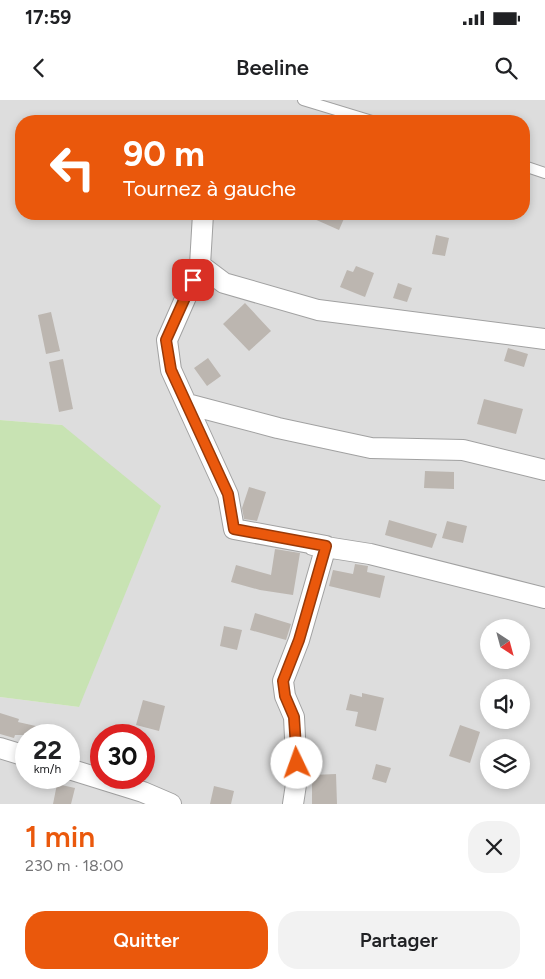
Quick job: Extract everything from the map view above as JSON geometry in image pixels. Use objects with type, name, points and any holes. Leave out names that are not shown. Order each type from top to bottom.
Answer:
[{"type":"street","points":[[203,220],[200,265],[166,340],[171,370],[228,494],[234,529],[370,554],[545,598]]},
{"type":"street","points":[[200,265],[224,283],[318,310],[545,339]]},
{"type":"street","points":[[187,404],[278,428],[371,448],[463,450],[545,470]]},
{"type":"street","points":[[294,804],[297,778],[294,717],[285,696],[283,681],[299,640],[326,546]]},
{"type":"street","points":[[0,748],[15,753]]},
{"type":"street","points":[[80,772],[142,792],[171,804]]},
{"type":"lane","points":[[304,100],[353,115]]},
{"type":"lane","points":[[530,168],[545,173]]},
{"type":"shaded area","points":[[0,100],[545,100],[545,804],[0,804],[0,697],[79,707],[62,425],[0,420]]},
{"type":"green space","points":[[0,420],[62,425],[161,506],[79,707],[0,697]]},
{"type":"building","points":[[316,220],[343,220],[339,230]]},
{"type":"building","points":[[436,235],[449,238],[445,256],[432,254]]},
{"type":"building","points":[[356,266],[374,273],[365,297],[340,287],[347,270],[353,272]]},
{"type":"building","points":[[398,283],[412,288],[407,302],[393,298]]},
{"type":"building","points":[[245,303],[271,331],[249,351],[223,324]]},
{"type":"building","points":[[51,312],[60,351],[46,354],[38,315]]},
{"type":"building","points":[[508,348],[528,354],[524,367],[504,361]]},
{"type":"building","points":[[208,358],[221,376],[207,386],[194,368]]},
{"type":"building","points":[[63,359],[73,409],[59,412],[49,362]]},
{"type":"building","points":[[484,399],[523,409],[516,434],[477,424]]},
{"type":"building","points":[[425,471],[454,472],[454,489],[424,488]]},
{"type":"building","points":[[249,487],[266,492],[257,521],[244,519],[242,508]]},
{"type":"building","points":[[389,520],[437,534],[432,548],[385,535]]},
{"type":"building","points":[[447,521],[467,526],[463,543],[442,538]]},
{"type":"building","points":[[275,549],[300,553],[293,595],[260,590],[231,582],[236,565],[271,575]]},
{"type":"building","points":[[355,564],[368,566],[367,572],[385,576],[380,598],[329,586],[333,570],[353,574]]},
{"type":"building","points":[[255,613],[291,624],[286,640],[250,630]]},
{"type":"building","points":[[224,626],[242,630],[237,650],[220,646]]},
{"type":"building","points":[[362,693],[384,698],[376,731],[355,726],[358,712],[346,710],[350,694],[362,697]]},
{"type":"building","points":[[143,700],[165,706],[159,731],[155,730],[155,724],[136,724]]},
{"type":"building","points":[[0,713],[19,719],[18,722],[27,724],[15,724],[14,738],[0,734]]},
{"type":"building","points":[[460,725],[480,732],[470,763],[449,756]]},
{"type":"building","points":[[376,764],[391,768],[386,783],[372,779]]},
{"type":"building","points":[[336,774],[337,804],[312,804],[312,775]]},
{"type":"building","points":[[214,786],[234,791],[231,804],[210,804]]},
{"type":"building","points":[[56,789],[75,789],[71,804],[53,804]]},
{"type":"route","points":[[193,280],[166,340],[168,354],[171,370],[228,494],[234,529],[326,546],[317,584],[299,640],[283,681],[285,696],[294,717],[297,763]]}]
